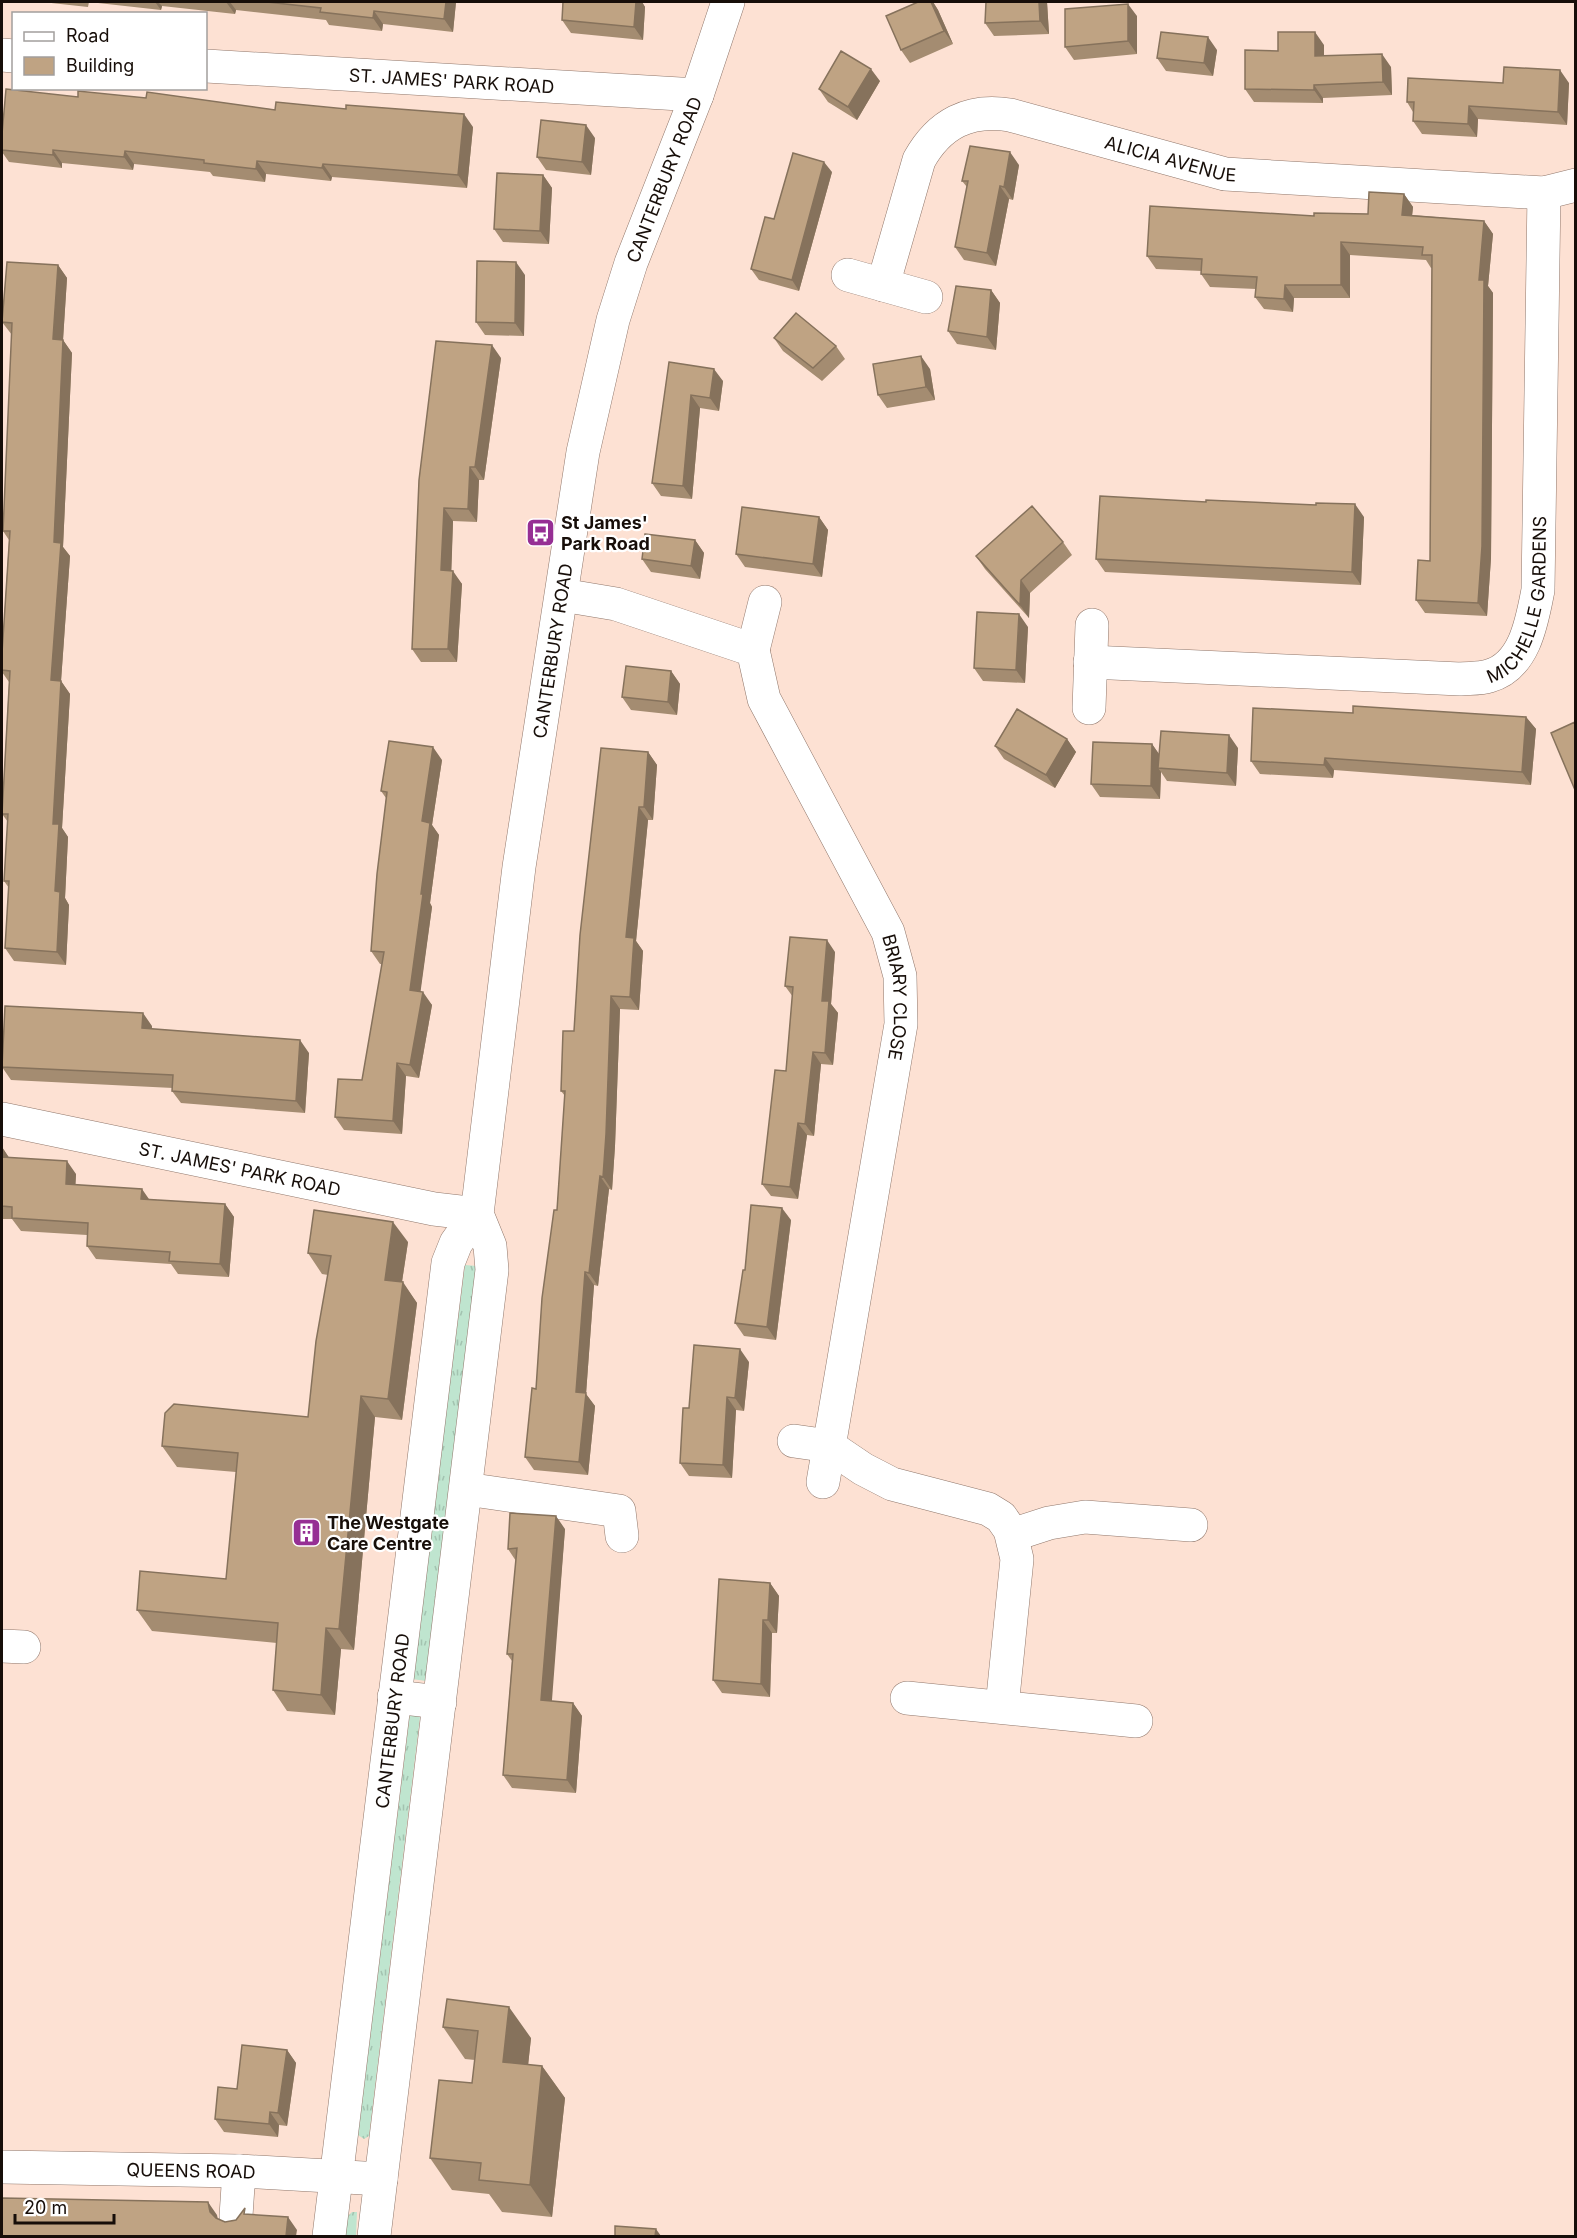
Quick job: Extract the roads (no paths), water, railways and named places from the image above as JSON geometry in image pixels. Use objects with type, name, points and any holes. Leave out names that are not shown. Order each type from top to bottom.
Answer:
[{"type":"main road","name":"CANTERBURY ROAD","points":[[329,2236],[448,1263],[456,1244],[477,1214],[519,867],[583,452],[613,320],[631,263],[697,95],[728,2]]},
{"type":"main road","name":"ST. JAMES' PARK ROAD","points":[[207,66],[697,95]]},
{"type":"main road","name":"ALICIA AVENUE","points":[[883,285],[919,160],[928,144],[941,130],[957,120],[974,114],[992,112],[1010,115],[1225,174],[1544,193],[1575,185]]},
{"type":"main road","name":"MICHELLE GARDENS","points":[[1090,662],[1460,679],[1489,676],[1509,666],[1529,633],[1538,590],[1544,193]]},
{"type":"main road","points":[[848,275],[926,297]]},
{"type":"main road","points":[[562,595],[616,603],[753,650]]},
{"type":"main road","name":"BRIARY CLOSE","points":[[765,602],[753,650],[764,699],[888,932],[900,976],[901,1023],[823,1482]]},
{"type":"main road","points":[[1089,708],[1092,625]]},
{"type":"main road","name":"ST. JAMES' PARK ROAD","points":[[2,1119],[434,1209],[477,1214]]},
{"type":"main road","name":"CANTERBURY ROAD","points":[[374,2236],[492,1270],[490,1246],[477,1214]]},
{"type":"main road","points":[[794,1441],[829,1446],[863,1469],[892,1484],[988,1509],[1001,1517],[1012,1535],[1017,1558],[1002,1707]]},
{"type":"main road","points":[[466,1489],[619,1511],[622,1536]]},
{"type":"main road","points":[[1012,1535],[1049,1523],[1085,1517],[1191,1525]]},
{"type":"main road","points":[[394,1697],[440,1702]]},
{"type":"main road","points":[[907,1698],[1136,1721]]},
{"type":"main road","name":"QUEENS ROAD","points":[[2,2167],[239,2171],[381,2180]]},
{"type":"main road","points":[[236,2216],[239,2171]]},
{"type":"place","name":"St James' Park Road","points":[[540,532]]},
{"type":"place","name":"The Westgate Care Centre","points":[[306,1532]]}]
